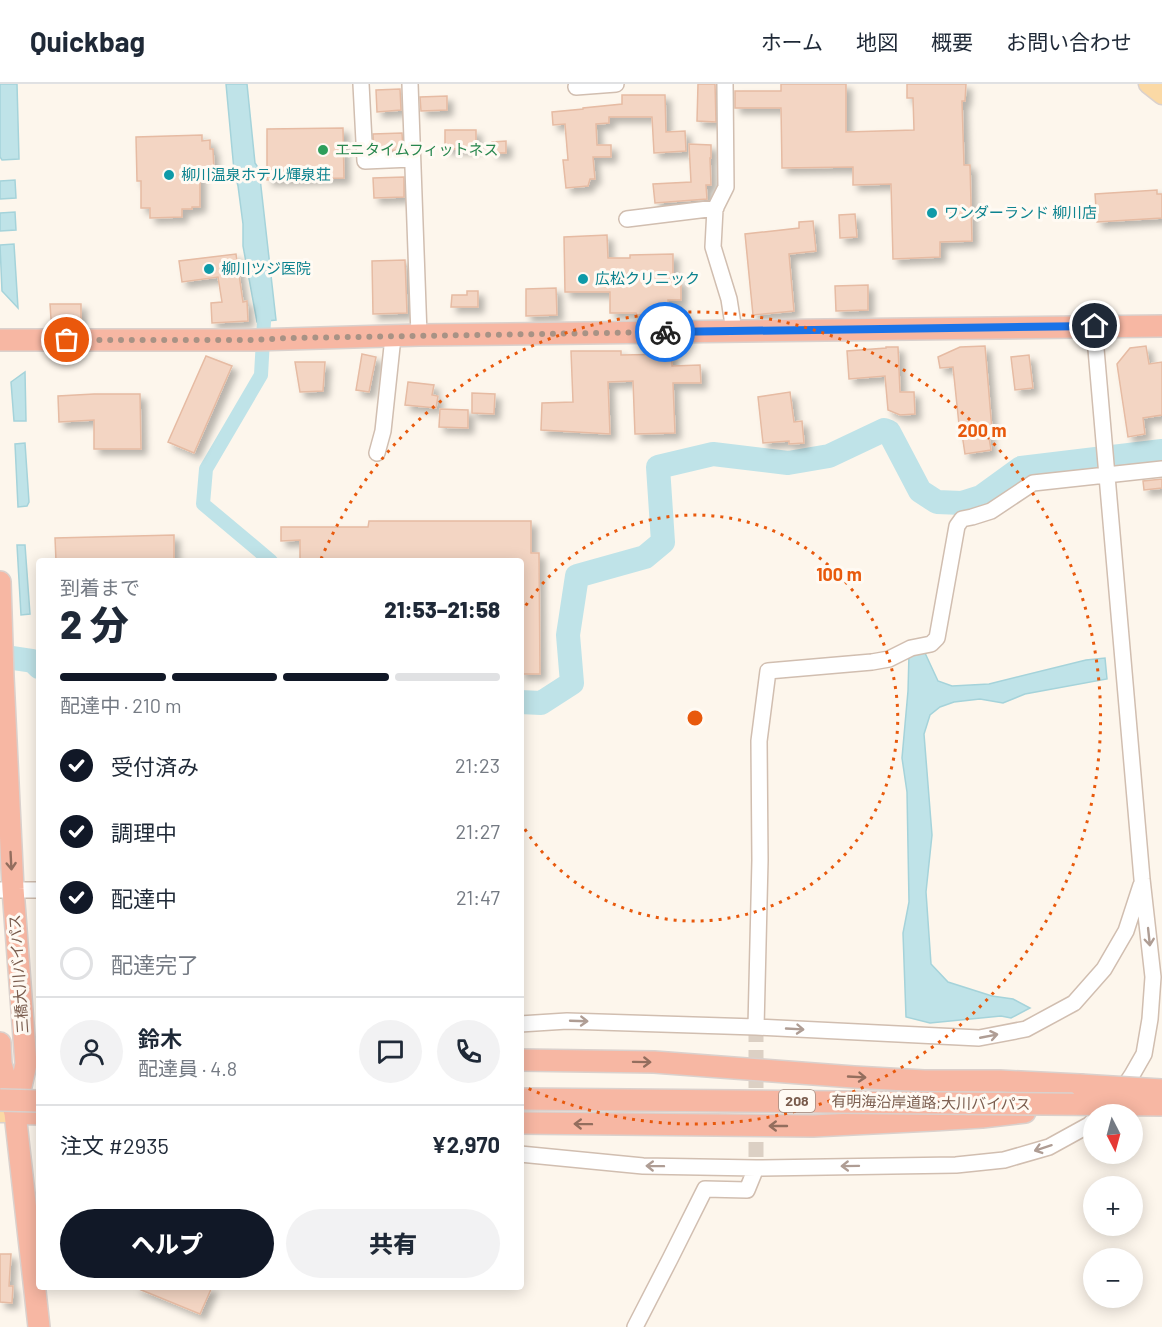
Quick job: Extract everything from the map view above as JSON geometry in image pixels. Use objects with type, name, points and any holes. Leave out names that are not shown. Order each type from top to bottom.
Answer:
[{"type":"highway","points":[[0,340],[255,340],[1162,326]]},
{"type":"highway","name":"三橋大川バイパス","points":[[0,582],[6,890],[32,1064],[5,1109]]},
{"type":"highway","name":"三橋大川バイパス","points":[[0,1057],[5,1109],[39,1327]]},
{"type":"highway","points":[[524,1060],[654,1062],[924,1081],[1000,1081],[1162,1090]]},
{"type":"highway","points":[[0,1093],[36,1093]]},
{"type":"highway","name":"有明海沿岸道路;大川バイパス","points":[[524,1099],[1162,1105]]},
{"type":"highway","points":[[5,1109],[36,1102]]},
{"type":"highway","name":"有明海沿岸道路;大川バイパス","points":[[524,1107],[1162,1113]]},
{"type":"highway","points":[[5,1109],[36,1114]]},
{"type":"highway","points":[[524,1123],[813,1126],[933,1120],[1025,1112]]},
{"type":"main road","points":[[1148,84],[1162,95]]},
{"type":"main road","points":[[0,1057],[32,1064]]},
{"type":"street","points":[[361,84],[365,160],[412,159]]},
{"type":"street","points":[[410,84],[419,336]]},
{"type":"street","points":[[576,87],[616,84]]},
{"type":"street","points":[[725,84],[726,187],[716,208],[713,247],[729,299],[734,331]]},
{"type":"street","points":[[627,219],[716,208]]},
{"type":"street","points":[[1095,326],[1142,879],[1153,977],[1150,1019],[1144,1054],[1120,1093],[1109,1104]]},
{"type":"street","points":[[377,453],[383,431],[393,337]]},
{"type":"street","points":[[756,1027],[760,860],[759,741],[768,671],[872,662],[889,659],[911,648],[931,644],[937,638],[957,526],[962,519],[992,511],[1033,483],[1162,469]]},
{"type":"street","points":[[524,1024],[567,1021],[979,1038],[1026,1029],[1074,1003],[1104,969],[1126,931],[1142,879]]},
{"type":"street","points":[[6,890],[36,890]]},
{"type":"street","points":[[524,1154],[643,1166],[756,1168],[956,1165],[1004,1160],[1049,1147],[1083,1128]]},
{"type":"street","points":[[635,1327],[705,1189],[747,1190],[756,1168]]},
{"type":"water","points":[[0,84],[17,84],[19,159],[2,160],[0,157]]},
{"type":"water","points":[[226,84],[247,84],[276,320],[257,322],[243,246],[243,224],[234,170]]},
{"type":"water","points":[[15,180],[16,198],[0,199],[0,181]]},
{"type":"water","points":[[15,212],[16,230],[0,231],[0,213]]},
{"type":"water","points":[[14,244],[18,308],[2,291],[0,245]]},
{"type":"water","points":[[25,372],[26,421],[14,421],[11,382]]},
{"type":"water","points":[[1162,441],[1162,462],[1127,466],[1125,445]]},
{"type":"water","points":[[25,443],[29,502],[27,506],[18,507],[15,444]]},
{"type":"water","points":[[17,545],[25,545],[30,614],[21,615]]},
{"type":"water","points":[[925,653],[938,681],[952,686],[989,684],[1086,660],[1105,658],[1107,679],[1025,694],[1003,703],[980,699],[954,702],[940,707],[930,715],[924,734],[932,835],[926,892],[931,964],[948,982],[992,996],[1013,999],[1030,1008],[1011,1018],[1001,1016],[930,1023],[906,1017],[903,933],[909,902],[907,792],[902,758],[909,654]]},
{"type":"building","points":[[698,84],[715,84],[716,122],[697,121]]},
{"type":"building","name":"ワンダーランド 柳川店","points":[[781,84],[846,84],[846,132],[914,130],[913,98],[907,98],[907,84],[966,84],[965,101],[962,101],[964,165],[970,165],[972,241],[940,242],[940,257],[893,259],[891,184],[853,185],[853,167],[782,168],[781,108],[735,108],[735,91],[781,91]]},
{"type":"building","points":[[400,89],[401,110],[377,112],[376,90]]},
{"type":"building","points":[[622,95],[665,95],[666,132],[685,131],[686,151],[654,153],[652,117],[609,117],[609,123],[596,124],[597,145],[611,145],[611,157],[593,157],[595,179],[590,179],[588,186],[566,188],[563,160],[568,160],[565,124],[553,125],[552,112],[622,104]]},
{"type":"building","points":[[447,96],[447,110],[421,111],[420,97]]},
{"type":"building","points":[[343,128],[344,178],[267,180],[267,129]]},
{"type":"building","points":[[445,130],[476,130],[476,149],[445,149]]},
{"type":"building","points":[[402,133],[403,150],[374,151],[373,134]]},
{"type":"building","name":"柳川温泉ホテル輝泉荘","points":[[202,135],[202,141],[210,140],[210,149],[213,149],[214,171],[200,171],[200,207],[182,209],[182,217],[150,218],[150,208],[141,208],[141,181],[137,181],[136,137]]},
{"type":"building","points":[[506,141],[506,153],[492,153],[492,142]]},
{"type":"building","points":[[689,144],[711,145],[711,185],[706,185],[707,199],[655,203],[653,184],[691,182]]},
{"type":"building","points":[[404,177],[404,197],[374,198],[373,178]]},
{"type":"building","points":[[1157,190],[1157,194],[1162,194],[1162,218],[1097,222],[1095,194]]},
{"type":"building","points":[[855,214],[857,237],[840,238],[839,215]]},
{"type":"building","points":[[813,221],[816,251],[789,254],[794,311],[753,315],[745,234],[799,228],[799,222]]},
{"type":"building","points":[[607,235],[608,258],[673,254],[673,280],[681,280],[681,300],[668,300],[669,314],[610,313],[610,292],[565,292],[564,237]]},
{"type":"building","name":"柳川ツジ医院","points":[[236,254],[243,302],[247,301],[248,321],[212,323],[211,303],[222,302],[218,277],[182,282],[179,261]]},
{"type":"building","points":[[405,260],[407,313],[373,314],[372,261]]},
{"type":"building","points":[[868,285],[868,310],[836,311],[835,286]]},
{"type":"building","points":[[556,288],[557,315],[526,316],[526,289]]},
{"type":"building","points":[[467,291],[478,291],[478,307],[451,307],[452,295],[467,295]]},
{"type":"building","points":[[50,304],[81,304],[81,319],[51,319]]},
{"type":"building","points":[[985,346],[992,430],[988,431],[991,450],[965,454],[962,434],[960,434],[953,367],[940,368],[938,357],[960,347]]},
{"type":"building","points":[[1146,346],[1149,364],[1162,362],[1162,415],[1143,418],[1145,434],[1128,437],[1117,364],[1130,348]]},
{"type":"building","points":[[898,347],[900,392],[914,392],[915,414],[900,415],[888,410],[885,376],[849,379],[847,351]]},
{"type":"building","points":[[571,351],[621,351],[621,355],[672,354],[672,366],[700,365],[701,383],[673,383],[675,433],[635,434],[633,381],[608,382],[610,434],[541,430],[542,403],[573,402]]},
{"type":"building","points":[[362,354],[376,357],[369,392],[356,390]]},
{"type":"building","points":[[1029,355],[1033,388],[1015,390],[1011,357]]},
{"type":"building","points":[[206,356],[232,366],[194,453],[168,442]]},
{"type":"building","points":[[295,362],[325,362],[323,391],[300,392]]},
{"type":"building","points":[[408,382],[434,385],[432,395],[438,396],[436,408],[405,405]]},
{"type":"building","points":[[790,392],[794,422],[802,421],[804,443],[789,444],[789,441],[763,443],[758,397]]},
{"type":"building","points":[[472,393],[495,394],[494,414],[472,413]]},
{"type":"building","points":[[140,394],[141,449],[94,449],[94,420],[59,422],[58,396]]},
{"type":"building","points":[[440,409],[468,410],[468,428],[439,427]]},
{"type":"building","points":[[1162,479],[1162,488],[1144,490],[1143,481]]},
{"type":"building","points":[[369,521],[531,521],[531,553],[539,553],[540,674],[524,674],[524,558],[300,558],[300,540],[281,541],[281,527],[368,527]]},
{"type":"building","points":[[174,535],[174,558],[56,558],[55,538]]},
{"type":"building","points":[[0,1254],[11,1254],[9,1286],[13,1286],[12,1303],[0,1302]]},
{"type":"building","points":[[141,1290],[211,1290],[200,1314]]},
{"type":"waterway","points":[[265,304],[261,375],[206,469],[203,504],[267,558]]},
{"type":"waterway","points":[[524,702],[541,703],[572,683],[568,635],[577,576],[645,557],[663,542],[658,467],[713,454],[788,463],[829,456],[884,430],[889,432],[920,491],[937,502],[962,503],[981,497],[1021,468],[1162,451]]},
{"type":"waterway","points":[[0,656],[33,661],[36,664]]},
{"type":"tunnel","points":[[756,1027],[756,1168]]},
{"type":"way so far","points":[[67,340],[255,340],[665,332]]},
{"type":"place","name":"エニタイムフィットネス","points":[[323,150]]},
{"type":"place","name":"柳川温泉ホテル輝泉荘","points":[[169,175]]},
{"type":"place","name":"ワンダーランド 柳川店","points":[[932,213]]},
{"type":"place","name":"柳川ツジ医院","points":[[209,269]]},
{"type":"place","name":"広松クリニック","points":[[583,279]]},
{"type":"route","points":[[665,332],[1095,326]]}]
